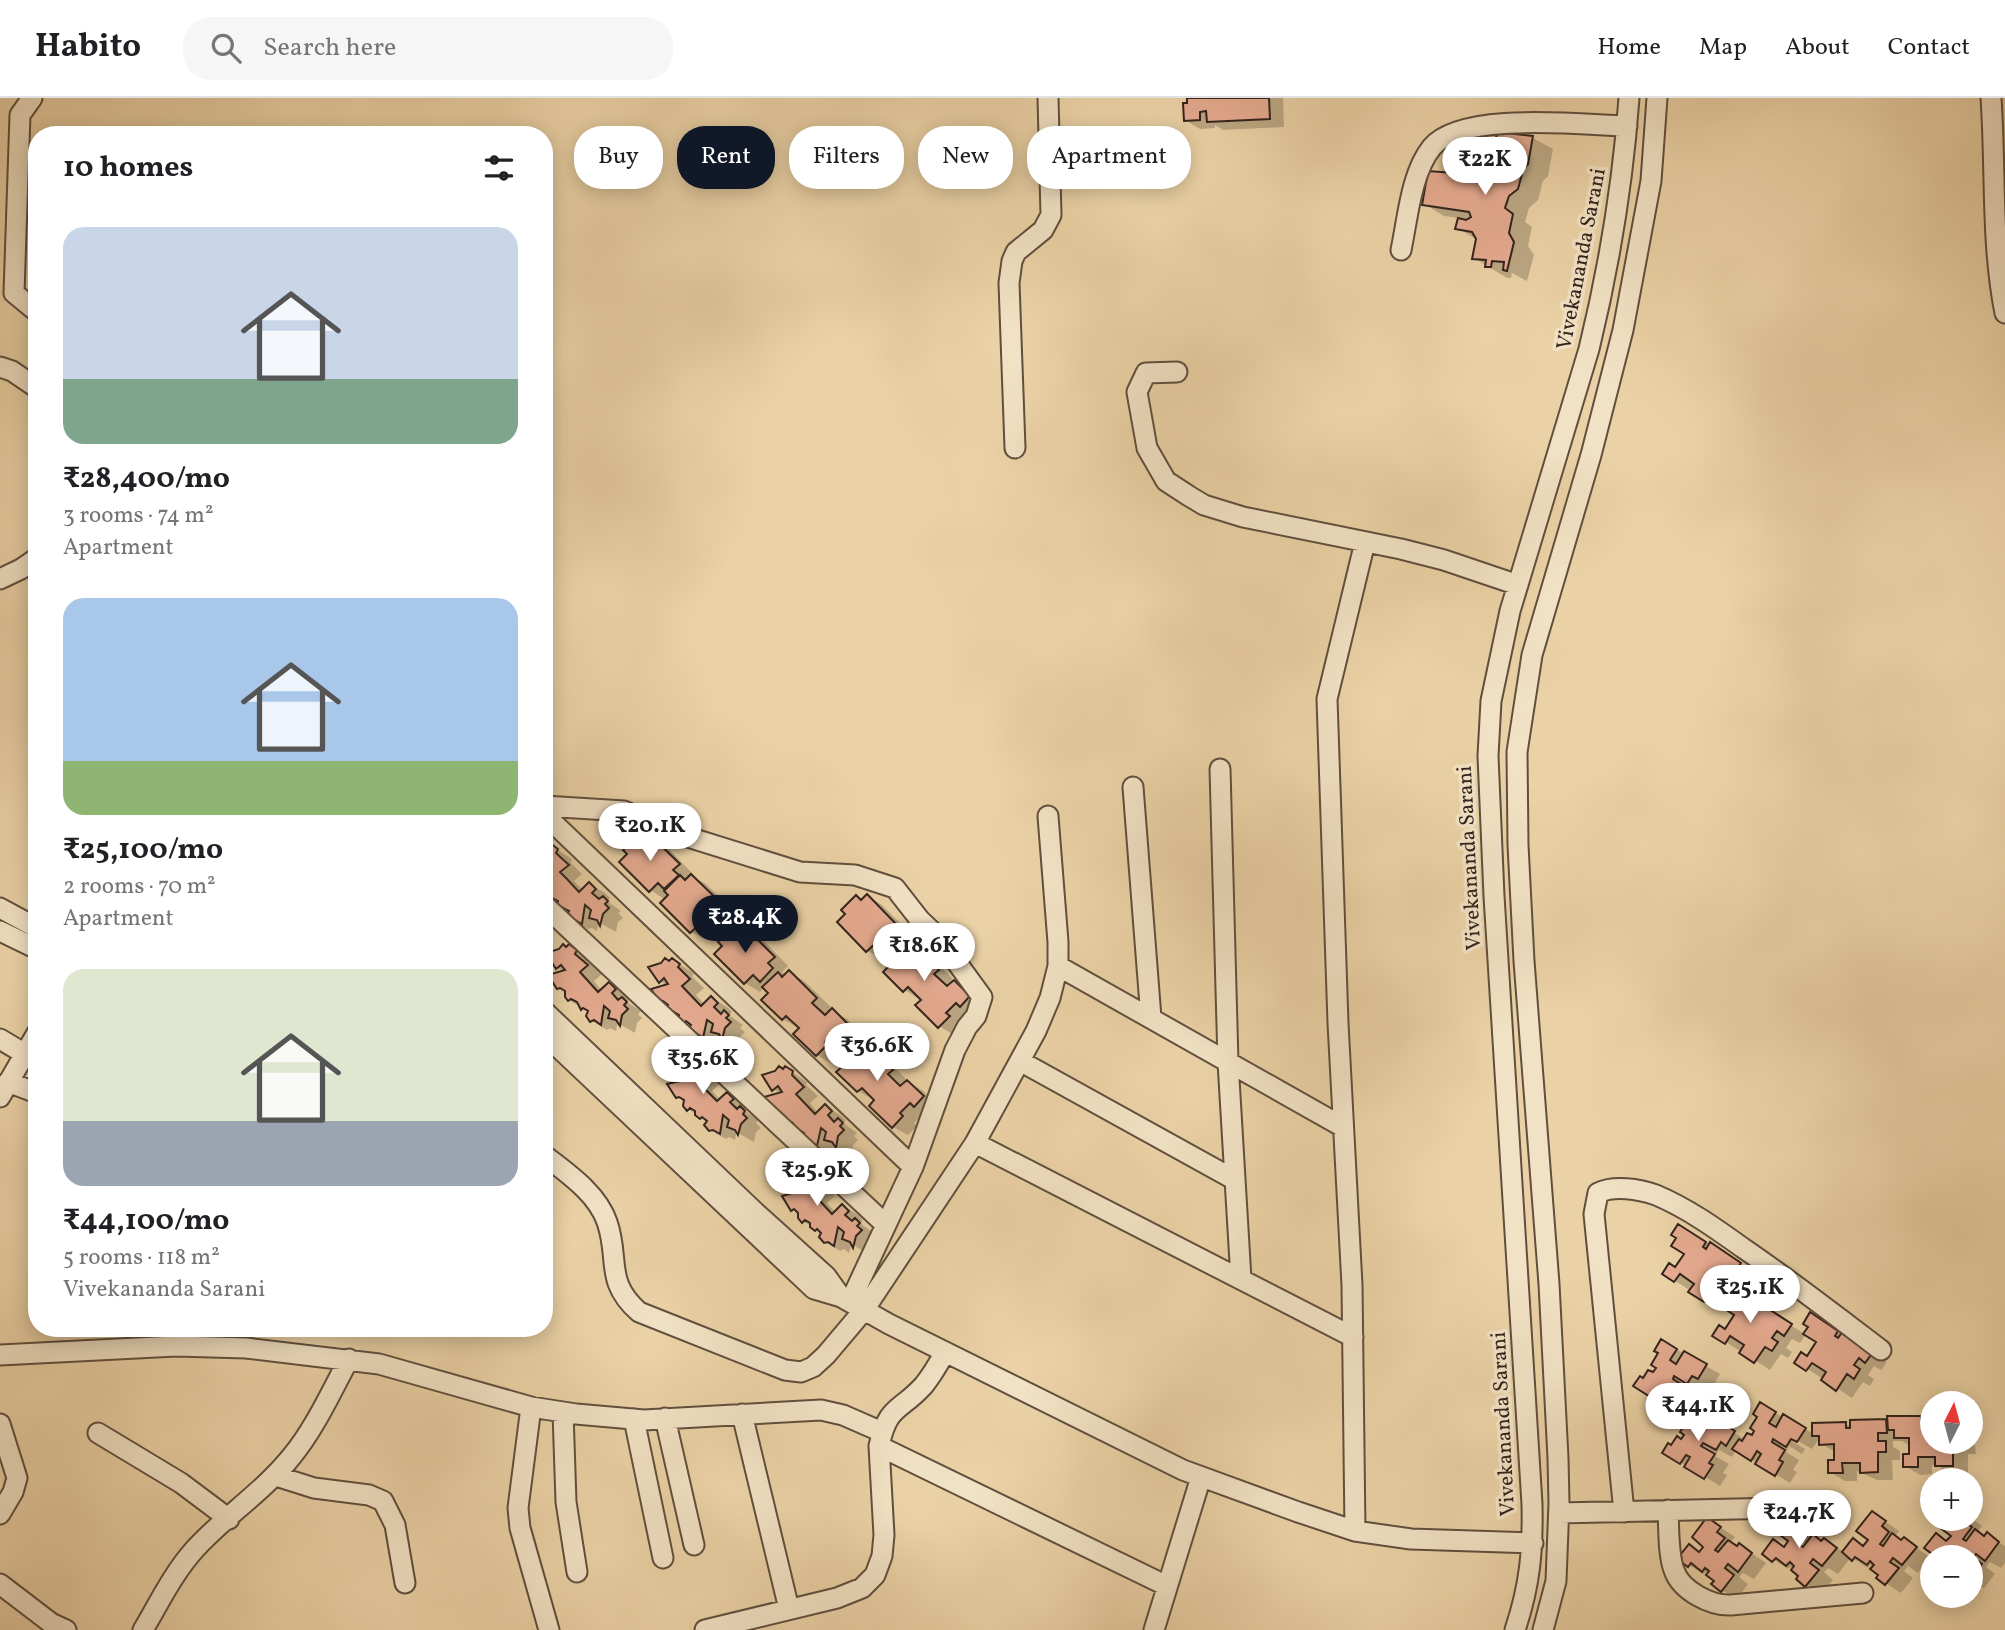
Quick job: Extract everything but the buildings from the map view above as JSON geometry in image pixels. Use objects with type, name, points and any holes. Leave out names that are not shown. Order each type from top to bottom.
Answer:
[{"type":"street","points":[[28,305],[14,293],[20,115],[32,98]]},
{"type":"street","points":[[1014,448],[1009,283],[1016,253],[1043,230],[1051,215],[1048,98]]},
{"type":"street","name":"Vivekananda Sarani","points":[[1515,1630],[1526,1597],[1532,1543],[1531,1490],[1488,756],[1492,701],[1500,653],[1518,585],[1599,307],[1626,150],[1629,98]]},
{"type":"street","points":[[1543,1630],[1556,1581],[1559,1513],[1554,1358],[1524,961],[1517,752],[1532,654],[1591,455],[1623,330],[1651,181],[1657,98]]},
{"type":"street","points":[[1991,98],[1999,124],[2000,289],[2005,313]]},
{"type":"street","points":[[1401,250],[1423,162],[1439,139],[1452,131],[1477,125],[1512,124],[1627,126]]},
{"type":"street","points":[[0,367],[28,382]]},
{"type":"street","points":[[1177,372],[1146,373],[1137,392],[1147,448],[1166,481],[1197,500],[1221,510],[1444,560],[1518,585]]},
{"type":"street","points":[[1355,1531],[1353,1337],[1327,699],[1365,542]]},
{"type":"street","points":[[0,579],[28,565]]},
{"type":"street","points":[[1220,769],[1227,1062],[1241,1279]]},
{"type":"street","points":[[1133,787],[1151,1018]]},
{"type":"street","points":[[553,807],[624,811],[675,832],[800,872],[855,875],[895,888],[920,920],[939,938],[982,997],[976,1016],[956,1049],[913,1167],[826,1355],[813,1367],[801,1372],[785,1370],[639,1312],[624,1299],[618,1286],[608,1224],[600,1206],[553,1163]]},
{"type":"street","points":[[851,1303],[975,1143],[1045,1009],[1058,966],[1048,816]]},
{"type":"street","points":[[553,823],[913,1167]]},
{"type":"street","points":[[0,908],[28,923]]},
{"type":"street","points":[[553,913],[885,1224]]},
{"type":"street","points":[[0,931],[28,945]]},
{"type":"street","points":[[1058,966],[1343,1127]]},
{"type":"street","points":[[553,1020],[826,1276],[851,1303]]},
{"type":"street","points":[[0,1039],[25,1054]]},
{"type":"street","points":[[553,1042],[814,1289],[851,1303],[1200,1477],[1355,1531],[1411,1539],[1532,1543]]},
{"type":"street","points":[[28,1049],[4,1090],[28,1092]]},
{"type":"street","points":[[1020,1061],[1235,1180]]},
{"type":"street","points":[[1508,1122],[1535,1121]]},
{"type":"street","points":[[975,1143],[1353,1337]]},
{"type":"street","points":[[1624,1511],[1594,1214],[1598,1193],[1606,1189],[1627,1189],[1653,1194],[1699,1217],[1881,1350]]},
{"type":"street","points":[[0,1355],[176,1346],[246,1348],[349,1359],[391,1367],[531,1407],[563,1412],[634,1419],[821,1410],[843,1415],[881,1438],[1167,1586]]},
{"type":"street","points":[[705,1630],[837,1598],[862,1588],[875,1575],[882,1556],[884,1535],[881,1438],[894,1409],[926,1383],[945,1352]]},
{"type":"street","points":[[143,1630],[183,1564],[196,1548],[276,1476],[294,1454],[349,1359]]},
{"type":"street","points":[[531,1407],[518,1508],[520,1528],[549,1630]]},
{"type":"street","points":[[563,1412],[566,1502],[577,1572]]},
{"type":"street","points":[[742,1414],[789,1609]]},
{"type":"street","points":[[665,1418],[694,1545]]},
{"type":"street","points":[[634,1419],[663,1558]]},
{"type":"street","points":[[0,1424],[17,1478],[13,1492],[0,1514]]},
{"type":"street","points":[[98,1433],[181,1483],[229,1519]]},
{"type":"street","points":[[276,1476],[314,1488],[369,1495],[383,1501],[395,1525],[405,1583]]},
{"type":"street","points":[[1154,1630],[1200,1477]]},
{"type":"street","points":[[1559,1513],[1829,1507]]},
{"type":"street","points":[[1668,1510],[1674,1571],[1688,1588],[1707,1601],[1731,1605],[1863,1593]]},
{"type":"street","points":[[0,1584],[41,1616],[66,1630]]}]
